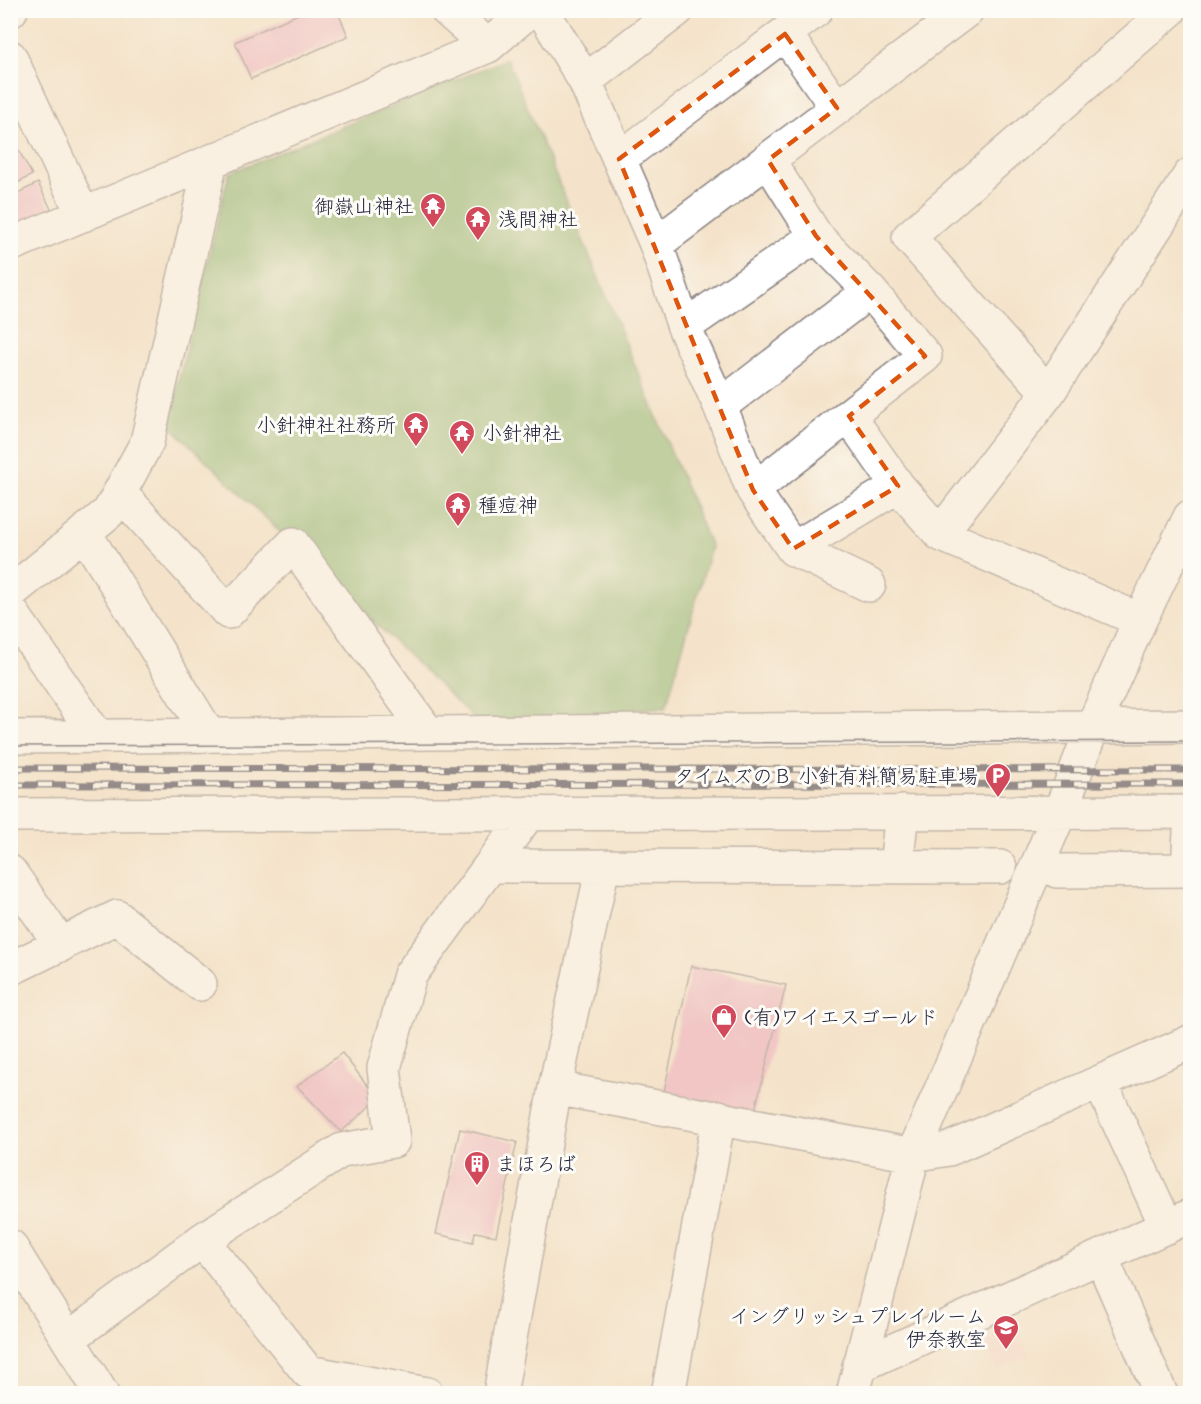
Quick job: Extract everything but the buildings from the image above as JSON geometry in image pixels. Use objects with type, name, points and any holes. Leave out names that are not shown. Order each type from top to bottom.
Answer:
[{"type":"street","points":[[447,10],[488,46]]},
{"type":"street","points":[[10,245],[488,46],[530,10]]},
{"type":"street","points":[[542,10],[585,81],[656,244],[684,327],[720,406],[753,490],[793,549],[869,585]]},
{"type":"street","points":[[585,81],[676,10]]},
{"type":"street","points":[[619,159],[816,10]]},
{"type":"street","points":[[656,244],[967,10]]},
{"type":"street","points":[[1048,393],[909,237],[1170,10]]},
{"type":"street","points":[[785,34],[837,108]]},
{"type":"street","points":[[10,57],[83,215]]},
{"type":"street","points":[[753,490],[925,356],[870,291],[816,236],[768,160]]},
{"type":"street","points":[[10,592],[109,512],[121,494],[147,442],[211,161]]},
{"type":"street","points":[[940,534],[1048,393],[1191,175]]},
{"type":"street","points":[[684,327],[816,236]]},
{"type":"street","points":[[720,406],[870,291]]},
{"type":"street","points":[[849,416],[898,486],[940,534],[1140,620]]},
{"type":"street","points":[[793,549],[898,486]]},
{"type":"street","points":[[121,494],[228,612],[293,544],[428,733]]},
{"type":"street","points":[[856,1380],[913,1155],[1140,620],[1189,526]]},
{"type":"street","points":[[84,532],[209,735]]},
{"type":"street","points":[[10,610],[97,736]]},
{"type":"street","points":[[10,738],[1191,726]]},
{"type":"street","points":[[896,867],[902,812]]},
{"type":"street","points":[[10,814],[1191,812]]},
{"type":"street","points":[[68,1339],[202,1240],[342,1150],[393,1140],[384,1068],[410,975],[530,813]]},
{"type":"street","points":[[1058,871],[1189,870],[1191,831]]},
{"type":"street","points":[[490,866],[1000,867]]},
{"type":"street","points":[[500,1394],[555,1088],[603,866]]},
{"type":"street","points":[[10,872],[61,945]]},
{"type":"street","points":[[10,969],[117,917],[200,984]]},
{"type":"street","points":[[555,1088],[913,1155],[949,1149],[1191,1042]]},
{"type":"street","points":[[856,1380],[1101,1257],[1179,1221],[1100,1082]]},
{"type":"street","points":[[668,1394],[718,1117]]},
{"type":"street","points":[[202,1240],[308,1372],[427,1394]]},
{"type":"street","points":[[10,1246],[102,1394]]},
{"type":"street","points":[[1101,1257],[1161,1394]]},
{"type":"highlighted area","points":[[785,34],[837,108],[768,160],[816,236],[925,356],[849,416],[898,486],[793,549],[753,490],[619,159]]},
{"type":"shaded area","points":[[1015,1327],[1030,1356],[998,1369],[983,1340]]},
{"type":"green space","points":[[507,59],[711,547],[666,707],[480,724],[168,424],[229,173]]},
{"type":"tram line","points":[[10,746],[1190,741]]},
{"type":"railway","points":[[10,768],[1190,770]]},
{"type":"railway","points":[[10,785],[1190,784]]},
{"type":"place","name":"御嶽山神社","points":[[433,229]]},
{"type":"place","name":"浅間神社","points":[[478,242]]},
{"type":"place","name":"小針神社社務所","points":[[416,448]]},
{"type":"place","name":"小針神社","points":[[462,456]]},
{"type":"place","name":"種痘神","points":[[458,528]]},
{"type":"place","name":"タイムズのＢ 小針有料簡易駐車場","points":[[998,799]]},
{"type":"place","name":"(有)ワイエスゴールド","points":[[724,1040]]},
{"type":"place","name":"まほろば","points":[[477,1187]]},
{"type":"place","name":"イングリッシュプレイルーム 伊奈教室","points":[[1006,1351]]}]
